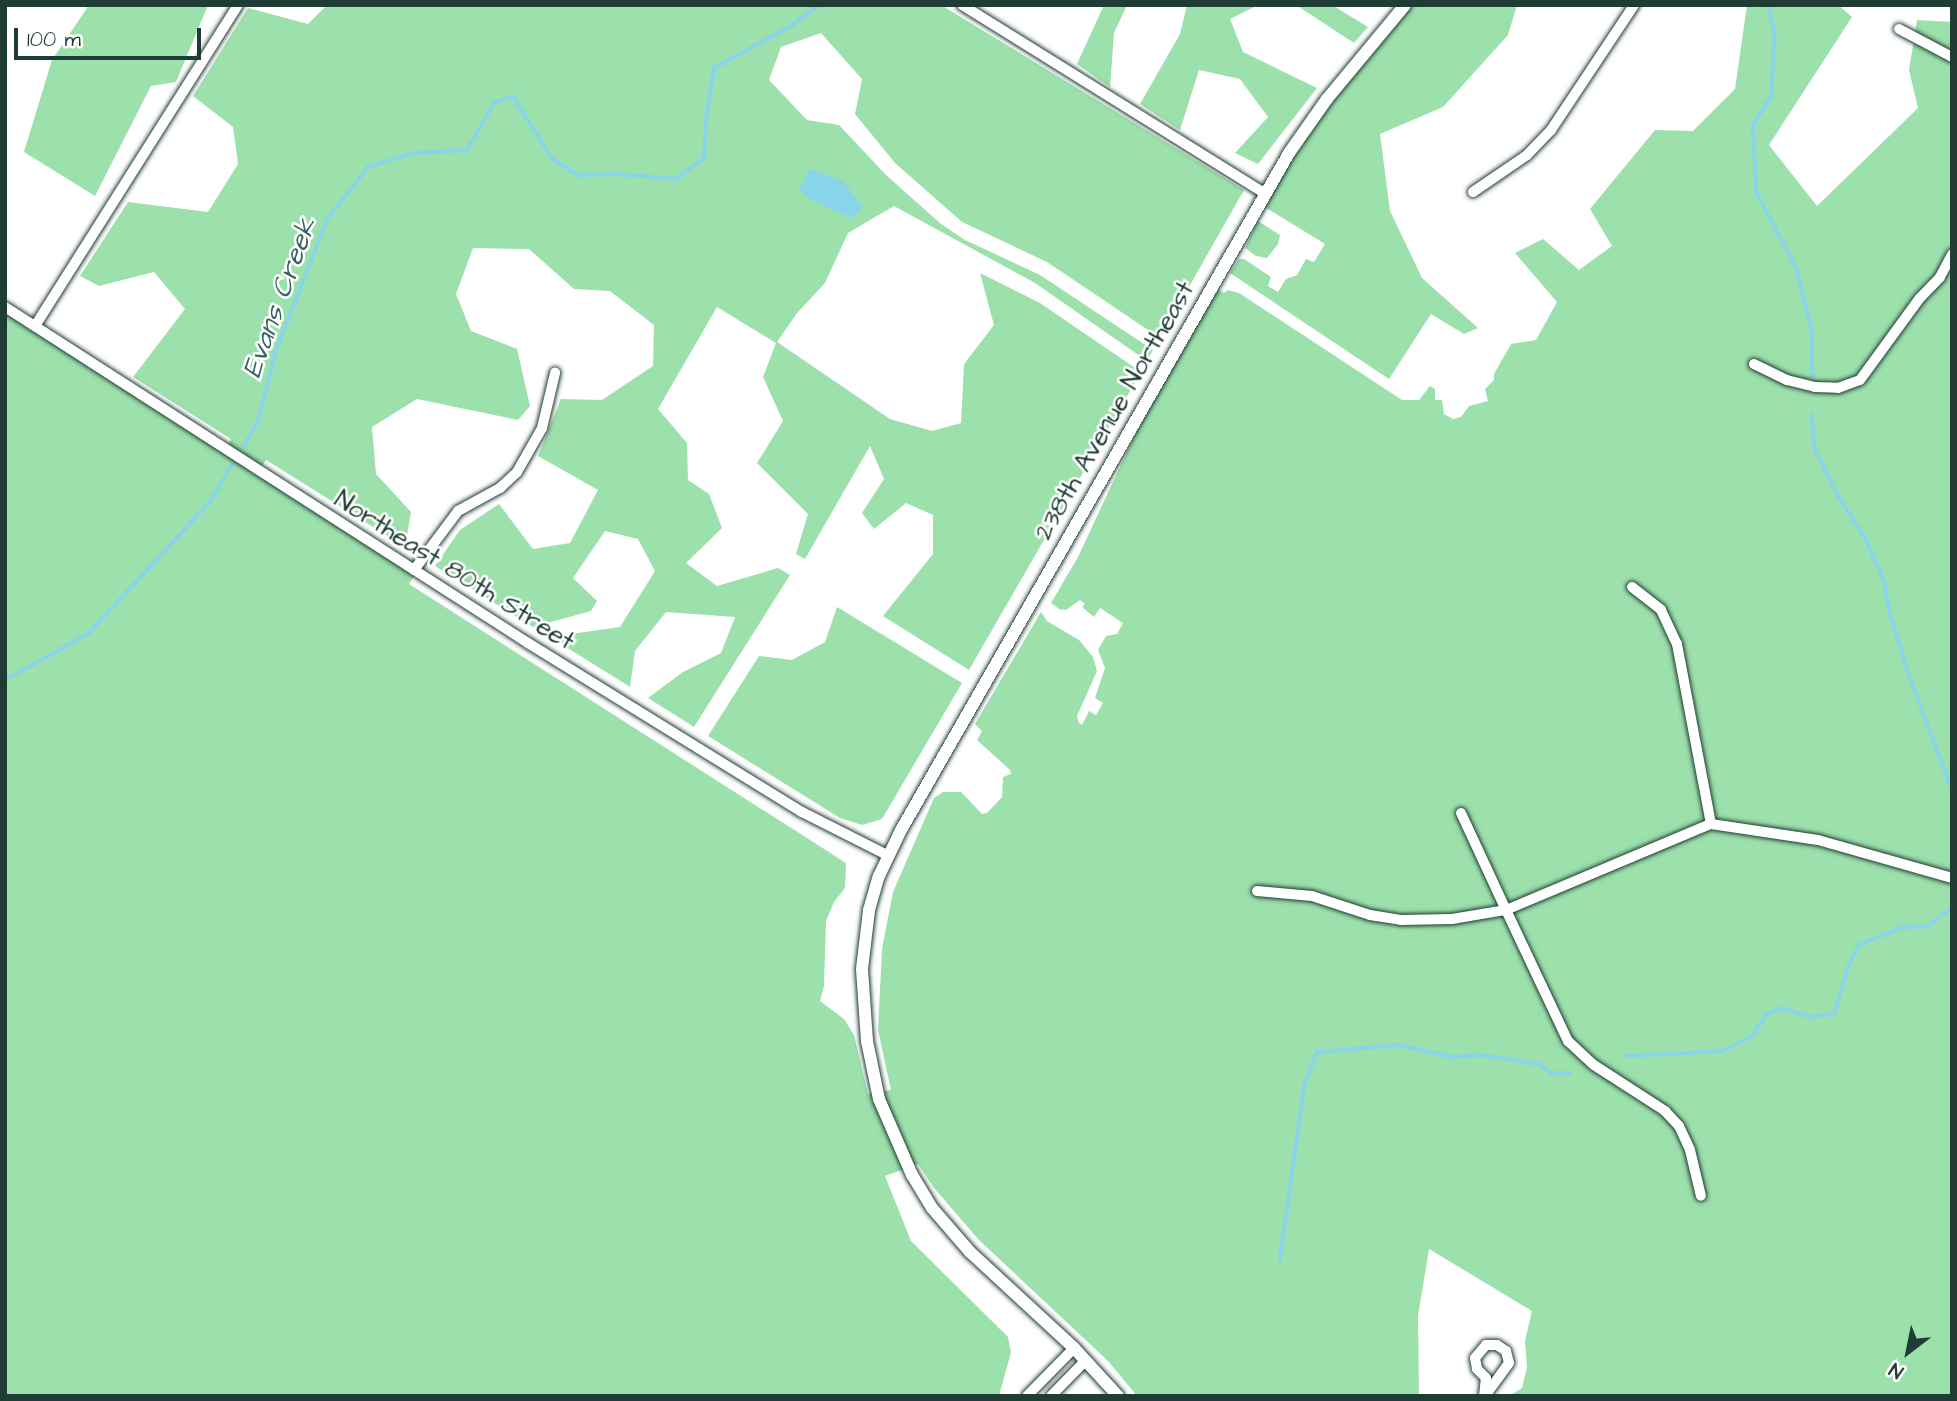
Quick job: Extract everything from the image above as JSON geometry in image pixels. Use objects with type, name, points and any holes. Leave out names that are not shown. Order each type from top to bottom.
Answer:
[{"type":"street","points":[[35,326],[238,5]]},
{"type":"street","points":[[962,5],[1266,194]]},
{"type":"street","name":"238th Avenue Northeast","points":[[1118,1396],[1074,1348],[970,1252],[932,1208],[912,1175],[879,1099],[867,1041],[863,993],[865,935],[874,893],[889,856],[1266,194],[1327,99],[1405,5]]},
{"type":"street","points":[[1473,192],[1527,155],[1551,130],[1634,5]]},
{"type":"street","points":[[1899,29],[1952,57]]},
{"type":"street","points":[[1754,363],[1796,383],[1815,387],[1851,384],[1868,372],[1919,299],[1940,277],[1952,254]]},
{"type":"street","points":[[1940,277],[1952,284]]},
{"type":"street","name":"Northeast 80th Street","points":[[5,307],[414,570],[802,812],[889,856]]},
{"type":"street","points":[[414,570],[458,511],[500,488],[517,472],[542,428],[555,373]]},
{"type":"street","points":[[1632,587],[1661,610],[1677,644],[1711,824]]},
{"type":"street","points":[[1461,813],[1568,1041],[1594,1065],[1665,1111],[1679,1126],[1690,1150],[1701,1196]]},
{"type":"street","points":[[1257,891],[1312,896],[1370,915],[1401,920],[1452,919],[1506,910],[1711,824],[1818,840],[1952,878]]},
{"type":"street","points":[[1486,1345],[1497,1345],[1506,1351],[1509,1363],[1485,1396],[1486,1378],[1477,1369],[1475,1358],[1486,1345]]},
{"type":"street","points":[[1027,1396],[1074,1348]]},
{"type":"street","points":[[1051,1396],[1086,1360]]},
{"type":"green space","points":[[89,5],[208,5],[176,82],[151,86],[95,196],[24,152],[52,60]]},
{"type":"green space","points":[[327,5],[941,5],[1244,190],[1160,338],[1047,262],[962,222],[895,163],[855,114],[862,79],[821,33],[781,47],[769,80],[807,120],[839,125],[886,175],[941,224],[965,240],[1040,275],[1153,350],[1147,361],[1035,283],[894,206],[848,233],[825,283],[797,313],[777,342],[890,419],[932,431],[961,423],[964,364],[994,325],[980,273],[1040,303],[1141,372],[969,670],[883,616],[933,554],[933,515],[906,503],[874,529],[862,513],[884,479],[870,446],[805,559],[796,554],[808,514],[757,463],[783,421],[763,377],[776,343],[717,307],[658,409],[687,443],[688,480],[709,494],[722,528],[686,563],[717,586],[778,568],[790,575],[694,727],[648,698],[683,672],[721,653],[735,617],[666,612],[635,651],[630,687],[550,637],[620,627],[655,571],[638,539],[605,531],[573,578],[597,601],[591,611],[533,627],[435,566],[460,530],[499,504],[533,549],[570,543],[598,490],[538,456],[561,399],[602,400],[653,366],[654,325],[610,291],[574,289],[529,249],[473,248],[456,294],[471,331],[517,349],[530,406],[518,420],[417,399],[372,427],[376,474],[411,512],[405,547],[266,460],[261,468],[419,568],[409,584],[846,863],[845,888],[834,902],[826,921],[824,986],[820,1001],[844,1019],[854,1035],[868,1094],[891,1090],[878,1030],[882,949],[893,892],[934,798],[943,792],[961,792],[982,814],[987,813],[1002,797],[1003,777],[1011,774],[1010,770],[977,740],[982,731],[975,724],[1041,612],[1047,621],[1079,640],[1093,657],[1097,671],[1077,716],[1079,723],[1082,725],[1089,711],[1096,715],[1103,703],[1095,698],[1105,668],[1098,650],[1106,636],[1117,634],[1123,623],[1100,608],[1094,617],[1082,607],[1085,604],[1080,600],[1066,610],[1051,603],[1078,557],[1171,358],[1212,286],[1224,293],[1228,290],[1239,293],[1402,400],[1419,400],[1430,386],[1435,389],[1435,400],[1442,400],[1444,414],[1453,419],[1461,417],[1469,406],[1488,401],[1485,389],[1494,380],[1494,374],[1511,344],[1536,340],[1557,302],[1515,253],[1543,239],[1579,270],[1612,246],[1590,209],[1655,130],[1693,131],[1735,89],[1747,5],[1838,5],[1852,17],[1769,145],[1817,206],[1918,108],[1909,70],[1917,20],[1952,22],[1952,1396],[1509,1396],[1522,1388],[1527,1367],[1525,1341],[1532,1311],[1429,1249],[1418,1316],[1419,1396],[1137,1396],[1108,1361],[979,1240],[934,1188],[918,1164],[885,1176],[911,1241],[1008,1337],[1011,1352],[999,1396],[5,1396],[5,307],[227,446],[231,439],[133,377],[185,309],[154,272],[99,286],[80,276],[128,202],[208,212],[238,164],[233,127],[193,96],[248,8],[308,24]]},
{"type":"green space","points":[[1104,5],[1127,5],[1114,33],[1110,87],[1077,64]]},
{"type":"green space","points":[[1187,5],[1258,5],[1230,19],[1243,52],[1317,88],[1258,164],[1235,153],[1268,117],[1240,79],[1199,70],[1180,130],[1140,104],[1180,34]]},
{"type":"green space","points":[[1296,5],[1332,5],[1368,27],[1354,43]]},
{"type":"green space","points":[[1405,5],[1517,5],[1508,35],[1443,107],[1380,134],[1390,211],[1422,278],[1478,328],[1464,334],[1431,314],[1389,379],[1230,273],[1239,259],[1244,259],[1271,277],[1268,286],[1278,292],[1286,279],[1297,275],[1306,259],[1314,262],[1325,244],[1260,204],[1289,153]]},
{"type":"green space","points":[[1258,221],[1280,235],[1278,244],[1267,258],[1256,256],[1245,248]]},
{"type":"green space","points":[[837,607],[962,683],[882,819],[862,825],[840,818],[708,736],[759,656],[792,660],[825,642]]},
{"type":"water","points":[[809,169],[843,181],[863,207],[852,218],[814,201],[799,190]]},
{"type":"waterway","name":"Evans Creek","points":[[244,445],[258,422],[276,350],[328,218],[368,167],[413,153],[467,150],[494,103],[513,96],[552,158],[578,175],[618,174],[676,179],[704,159],[706,120],[714,68],[791,26],[819,5]]},
{"type":"waterway","points":[[1768,5],[1775,33],[1772,95],[1753,127],[1757,193],[1796,267],[1812,329],[1813,376]]},
{"type":"waterway","points":[[1812,415],[1815,448],[1839,497],[1866,539],[1884,580],[1891,616],[1909,674],[1952,789]]},
{"type":"waterway","points":[[5,680],[88,634],[210,502],[233,463]]},
{"type":"waterway","points":[[1627,1056],[1723,1051],[1752,1036],[1766,1015],[1782,1008],[1809,1017],[1834,1014],[1848,967],[1859,945],[1904,927],[1928,926],[1951,908]]},
{"type":"waterway","points":[[1280,1260],[1304,1086],[1317,1052],[1399,1045],[1453,1057],[1481,1055],[1539,1064],[1552,1073],[1570,1073]]}]
